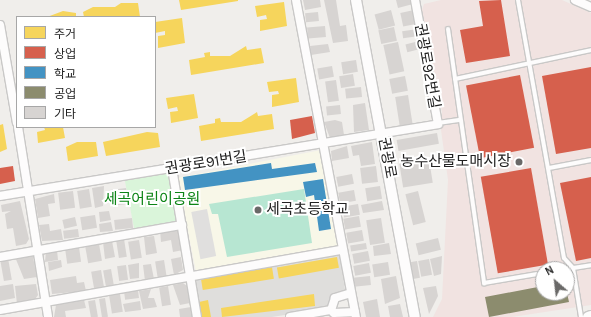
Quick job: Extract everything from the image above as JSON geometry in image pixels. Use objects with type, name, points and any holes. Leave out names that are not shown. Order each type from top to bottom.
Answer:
[{"type":"street","points":[[296,0],[355,314],[334,314],[331,310]]},
{"type":"street","name":"권광로","points":[[356,0],[382,133],[415,317]]},
{"type":"street","name":"권광로92번길","points":[[382,133],[438,124],[415,0]]},
{"type":"street","points":[[579,1],[591,7]]},
{"type":"street","points":[[0,25],[16,117]]},
{"type":"street","points":[[18,128],[39,252],[48,317]]},
{"type":"street","name":"권광로91번길","points":[[0,196],[382,133]]},
{"type":"street","points":[[172,168],[197,317]]},
{"type":"street","points":[[0,257],[39,252],[182,225]]},
{"type":"street","points":[[0,310],[46,304],[342,250]]},
{"type":"street","points":[[331,310],[336,298],[351,293]]},
{"type":"street","points":[[290,317],[331,310]]},
{"type":"lane","points":[[518,0],[564,258],[567,261]]},
{"type":"lane","points":[[448,29],[459,120],[484,283],[535,274]]},
{"type":"lane","points":[[455,79],[591,50]]},
{"type":"lane","points":[[438,124],[459,120]]},
{"type":"lane","points":[[549,168],[591,160]]},
{"type":"lane","points":[[575,268],[591,265]]},
{"type":"lane","points":[[575,280],[581,317]]},
{"type":"shaded area","name":"농수산물도매시장","points":[[441,0],[562,0],[591,13],[591,305],[512,317],[433,317],[442,299],[448,180],[441,130],[442,112],[422,10],[424,4]]},
{"type":"shaded area","name":"세곡초등학교","points":[[321,150],[340,248],[197,276],[178,178]]},
{"type":"shaded area","points":[[207,209],[216,256],[200,259],[191,212]]},
{"type":"shaded area","points":[[340,255],[345,290],[331,297],[328,308],[272,317],[200,317],[194,278]]},
{"type":"green space","name":"세곡어린이공원","points":[[168,172],[178,222],[135,230],[125,180]]},
{"type":"green space","points":[[304,189],[312,243],[227,257],[218,214],[212,214],[209,204]]},
{"type":"building: 주거","points":[[179,0],[238,0],[238,1],[181,10]]},
{"type":"building: 주거","points":[[284,2],[287,26],[260,31],[260,20],[267,19],[266,15],[257,17],[255,6]]},
{"type":"building: 주거","points":[[121,3],[138,3],[140,16],[84,16],[83,12],[93,7],[115,7]]},
{"type":"building: 주거","points":[[63,11],[76,13],[76,16],[50,16]]},
{"type":"building: 주거","points":[[182,18],[185,43],[158,48],[158,36],[165,35],[165,31],[156,33],[156,22]]},
{"type":"building: 주거","points":[[246,46],[247,50],[261,48],[264,63],[191,75],[189,60],[205,57],[204,53],[210,52],[210,56],[230,56]]},
{"type":"building: 주거","points":[[296,78],[299,102],[272,107],[272,95],[279,94],[278,91],[269,92],[267,82]]},
{"type":"building: 주거","points":[[194,94],[198,118],[171,123],[170,112],[178,111],[177,107],[168,109],[166,98]]},
{"type":"building: 주거","points":[[257,112],[258,116],[272,114],[274,129],[201,141],[199,126],[215,123],[215,119],[220,118],[221,122],[241,122]]},
{"type":"building: 주거","points":[[3,124],[7,149],[0,152],[0,125]]},
{"type":"building: 주거","points":[[44,128],[63,128],[65,138],[38,143],[37,132],[45,130]]},
{"type":"building: 주거","points":[[147,132],[158,133],[160,147],[106,156],[103,142]]},
{"type":"building: 주거","points":[[77,142],[96,142],[98,156],[68,161],[66,147]]},
{"type":"building: 주거","points":[[337,257],[339,268],[279,278],[277,268]]},
{"type":"building: 주거","points":[[272,267],[274,279],[203,290],[201,278]]},
{"type":"building: 주거","points":[[314,294],[315,306],[222,317],[221,308]]},
{"type":"building: 주거","points":[[208,300],[211,317],[201,317],[199,302]]},
{"type":"building: 상업","points":[[501,0],[510,56],[466,63],[460,30],[483,26],[479,1]]},
{"type":"building: 상업","points":[[591,67],[591,148],[556,154],[542,76]]},
{"type":"building: 상업","points":[[520,75],[534,148],[480,158],[466,85]]},
{"type":"building: 상업","points":[[312,116],[315,133],[292,139],[290,120]]},
{"type":"building: 상업","points":[[13,166],[15,181],[0,184],[0,168]]},
{"type":"building: 상업","points":[[531,168],[547,261],[535,261],[535,267],[498,273],[481,177]]},
{"type":"building: 상업","points":[[591,177],[591,258],[576,261],[560,183]]},
{"type":"building: 학교","points":[[271,163],[272,169],[315,163],[317,172],[185,190],[183,177]]},
{"type":"building: 학교","points":[[323,179],[331,229],[319,231],[314,195],[306,197],[303,182]]},
{"type":"building: 공업","points":[[535,288],[535,301],[569,302],[489,317],[485,297]]},
{"type":"building: 기타","points":[[303,0],[320,0],[321,7],[305,10]]},
{"type":"building: 기타","points":[[324,0],[336,0],[340,26],[346,25],[348,41],[333,43]]},
{"type":"building: 기타","points":[[396,0],[412,0],[413,4],[398,8]]},
{"type":"building: 기타","points":[[391,10],[395,25],[379,30],[375,14]]},
{"type":"building: 기타","points":[[414,10],[417,24],[403,27],[400,13]]},
{"type":"building: 기타","points":[[318,12],[319,21],[306,22],[305,13]]},
{"type":"building: 기타","points":[[325,26],[326,37],[308,39],[307,28]]},
{"type":"building: 기타","points":[[394,27],[397,41],[381,44],[378,30]]},
{"type":"building: 기타","points":[[418,29],[419,36],[403,38],[402,31]]},
{"type":"building: 기타","points":[[419,41],[421,49],[407,52],[405,44]]},
{"type":"building: 기타","points":[[398,42],[404,71],[390,74],[383,45]]},
{"type":"building: 기타","points":[[328,44],[330,52],[311,55],[310,46]]},
{"type":"building: 기타","points":[[356,60],[358,72],[343,74],[341,62]]},
{"type":"building: 기타","points":[[332,66],[334,77],[319,79],[317,69]]},
{"type":"building: 기타","points":[[353,74],[355,86],[341,88],[339,76]]},
{"type":"building: 기타","points":[[405,76],[408,91],[392,94],[389,79]]},
{"type":"building: 기타","points":[[336,80],[339,101],[328,102],[325,82]]},
{"type":"building: 기타","points":[[361,87],[362,97],[346,99],[345,89]]},
{"type":"building: 기타","points":[[408,95],[413,125],[400,127],[395,97]]},
{"type":"building: 기타","points":[[365,103],[369,130],[354,132],[353,105]]},
{"type":"building: 기타","points":[[340,105],[341,114],[327,115],[326,106]]},
{"type":"building: 기타","points":[[335,120],[342,122],[344,135],[330,138],[324,122]]},
{"type":"building: 기타","points":[[437,133],[439,144],[399,151],[397,140]]},
{"type":"building: 기타","points":[[372,142],[375,164],[361,166],[359,155],[353,156],[351,146]]},
{"type":"building: 기타","points":[[347,146],[349,158],[332,161],[331,151]]},
{"type":"building: 기타","points":[[429,159],[433,183],[403,187],[399,164]]},
{"type":"building: 기타","points":[[376,166],[378,182],[362,184],[360,168]]},
{"type":"building: 기타","points":[[352,174],[354,184],[338,187],[336,177]]},
{"type":"building: 기타","points":[[104,186],[103,206],[95,208],[92,188]]},
{"type":"building: 기타","points":[[380,186],[382,199],[367,201],[365,188]]},
{"type":"building: 기타","points":[[126,188],[128,204],[112,206],[110,190]]},
{"type":"building: 기타","points":[[89,189],[92,207],[80,209],[77,191]]},
{"type":"building: 기타","points":[[354,190],[356,201],[340,204],[338,193]]},
{"type":"building: 기타","points":[[73,191],[75,208],[60,210],[58,193]]},
{"type":"building: 기타","points":[[418,191],[426,222],[413,225],[405,194]]},
{"type":"building: 기타","points":[[54,194],[55,203],[48,204],[50,216],[38,218],[35,199]]},
{"type":"building: 기타","points":[[20,201],[29,239],[26,244],[16,246],[13,228],[7,229],[5,214],[11,211],[2,212],[1,205]]},
{"type":"building: 기타","points":[[382,201],[384,210],[363,213],[361,205]]},
{"type":"building: 기타","points":[[358,204],[360,215],[344,218],[342,207]]},
{"type":"building: 기타","points":[[109,211],[111,220],[100,222],[99,212]]},
{"type":"building: 기타","points":[[95,215],[97,228],[82,230],[80,217]]},
{"type":"building: 기타","points":[[359,216],[361,227],[345,230],[343,219]]},
{"type":"building: 기타","points":[[75,217],[77,226],[64,229],[62,220]]},
{"type":"building: 기타","points":[[132,218],[133,228],[115,230],[114,220]]},
{"type":"building: 기타","points":[[381,218],[385,243],[370,245],[366,220]]},
{"type":"building: 기타","points":[[111,222],[113,231],[100,232],[99,224]]},
{"type":"building: 기타","points":[[49,224],[50,231],[61,229],[63,240],[42,241],[39,225]]},
{"type":"building: 기타","points":[[175,228],[180,231],[183,250],[173,252],[171,240],[161,242],[160,230]]},
{"type":"building: 기타","points":[[78,229],[79,237],[64,239],[63,231]]},
{"type":"building: 기타","points":[[362,230],[364,241],[348,244],[346,233]]},
{"type":"building: 기타","points":[[154,236],[157,253],[146,255],[144,237]]},
{"type":"building: 기타","points":[[438,238],[441,250],[419,255],[416,244]]},
{"type":"building: 기타","points":[[124,239],[127,257],[119,258],[116,240]]},
{"type":"building: 기타","points":[[139,240],[142,258],[131,259],[128,242]]},
{"type":"building: 기타","points":[[112,241],[115,257],[105,259],[103,242]]},
{"type":"building: 기타","points":[[366,243],[367,249],[351,251],[350,246]]},
{"type":"building: 기타","points":[[389,243],[391,254],[374,256],[373,246]]},
{"type":"building: 기타","points":[[99,244],[102,261],[88,263],[85,246]]},
{"type":"building: 기타","points":[[79,247],[81,262],[67,264],[65,249]]},
{"type":"building: 기타","points":[[57,250],[58,260],[45,262],[46,251]]},
{"type":"building: 기타","points":[[368,251],[370,261],[354,264],[352,254]]},
{"type":"building: 기타","points":[[29,255],[33,257],[37,277],[24,279],[15,257]]},
{"type":"building: 기타","points":[[442,256],[441,274],[434,276],[430,259]]},
{"type":"building: 기타","points":[[181,257],[183,270],[174,275],[171,259]]},
{"type":"building: 기타","points":[[8,258],[12,280],[4,281],[0,259]]},
{"type":"building: 기타","points":[[429,259],[432,275],[421,277],[418,261]]},
{"type":"building: 기타","points":[[61,260],[62,267],[49,271],[48,262]]},
{"type":"building: 기타","points":[[164,260],[167,278],[158,279],[155,261]]},
{"type":"building: 기타","points":[[417,261],[420,278],[413,279],[410,262]]},
{"type":"building: 기타","points":[[388,262],[390,275],[374,277],[372,265]]},
{"type":"building: 기타","points":[[139,263],[139,278],[130,279],[128,265]]},
{"type":"building: 기타","points":[[369,263],[371,273],[355,276],[353,266]]},
{"type":"building: 기타","points":[[151,264],[154,279],[145,281],[143,265]]},
{"type":"building: 기타","points":[[126,265],[128,280],[119,281],[117,266]]},
{"type":"building: 기타","points":[[111,269],[114,286],[106,287],[103,270]]},
{"type":"building: 기타","points":[[101,270],[104,287],[94,288],[91,272]]},
{"type":"building: 기타","points":[[76,276],[77,283],[84,282],[86,291],[52,294],[50,280]]},
{"type":"building: 기타","points":[[370,276],[371,285],[354,287],[353,278]]},
{"type":"building: 기타","points":[[396,276],[400,298],[385,304],[381,279]]},
{"type":"building: 기타","points":[[183,283],[187,286],[190,303],[180,305],[173,285]]},
{"type":"building: 기타","points":[[13,284],[15,298],[0,301],[0,286]]},
{"type":"building: 기타","points":[[36,284],[38,295],[33,302],[17,304],[15,286]]},
{"type":"building: 기타","points":[[168,286],[171,305],[162,306],[159,287]]},
{"type":"building: 기타","points":[[436,286],[438,296],[429,314],[423,288]]},
{"type":"building: 기타","points":[[151,289],[148,298],[154,298],[157,307],[143,309],[139,291]]},
{"type":"building: 기타","points":[[138,290],[139,298],[125,300],[124,292]]},
{"type":"building: 기타","points":[[120,294],[123,312],[112,313],[109,296]]},
{"type":"building: 기타","points":[[105,298],[108,317],[102,317],[99,299]]},
{"type":"building: 기타","points":[[377,299],[380,317],[366,317],[363,302]]},
{"type":"building: 기타","points":[[84,300],[86,308],[65,311],[66,317],[54,317],[56,305]]},
{"type":"building: 기타","points":[[95,300],[98,317],[91,317],[88,301]]},
{"type":"building: 기타","points":[[140,301],[141,310],[125,312],[123,304]]},
{"type":"building: 기타","points":[[400,304],[403,317],[390,317],[388,306]]},
{"type":"building: 기타","points":[[191,307],[193,317],[180,317],[179,309]]},
{"type":"place","name":"농수산물도매시장","points":[[519,162]]},
{"type":"place","name":"세곡초등학교","points":[[258,210]]}]
